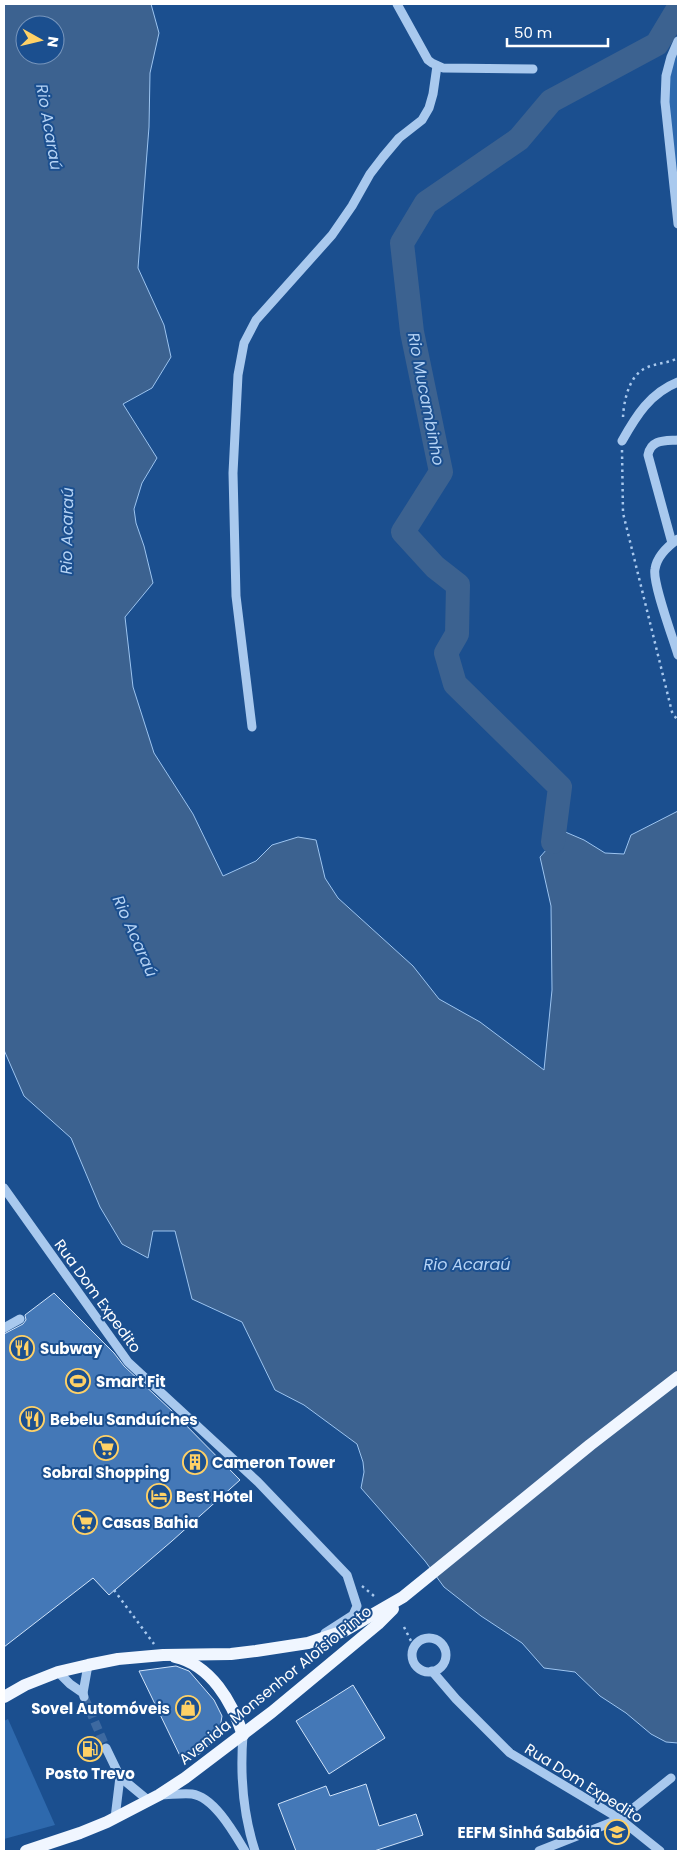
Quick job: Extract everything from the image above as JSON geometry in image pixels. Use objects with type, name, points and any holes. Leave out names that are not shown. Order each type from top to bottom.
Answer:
[{"type":"main road","name":"Avenida Monsenhor Aloísio Pinto","points":[[26,1851],[56,1843],[115,1818],[154,1798],[242,1735],[378,1624],[403,1597],[590,1445],[678,1377]]},
{"type":"main road","name":"Avenida Monsenhor Aloísio Pinto","points":[[4,1697],[25,1685],[58,1672],[118,1659],[163,1655],[231,1654],[308,1643],[344,1632],[403,1597]]},
{"type":"main road","points":[[163,1655],[185,1660],[210,1677],[228,1700],[236,1715],[242,1735]]},
{"type":"street","points":[[397,4],[428,60],[436,66],[442,68],[532,69]]},
{"type":"street","points":[[678,41],[666,76],[665,102],[678,224]]},
{"type":"street","points":[[252,727],[236,596],[232,473],[238,374],[244,342],[260,315],[332,236],[370,174],[398,138],[422,120],[429,108],[433,94],[436,66]]},
{"type":"street","points":[[622,441],[636,416],[648,401],[678,382]]},
{"type":"street","points":[[678,440],[655,442],[648,455],[675,541],[658,559],[654,576],[678,655]]},
{"type":"street","name":"Rua Dom Expedito","points":[[4,1188],[128,1362],[258,1482],[348,1575],[357,1606],[353,1615],[308,1643]]},
{"type":"street","points":[[4,1328],[20,1319]]},
{"type":"street","points":[[426,1638],[432,1638],[441,1643],[446,1652],[444,1662],[437,1670],[426,1671],[416,1665],[412,1653],[414,1647],[426,1638]]},
{"type":"street","points":[[58,1672],[83,1695],[88,1665]]},
{"type":"street","name":"Rua Dom Expedito","points":[[432,1671],[456,1699],[510,1753],[620,1819],[660,1851]]},
{"type":"street","points":[[242,1735],[244,1799],[247,1822],[255,1851]]},
{"type":"street","points":[[106,1748],[120,1777],[154,1798],[192,1794],[204,1798],[221,1816],[244,1851]]},
{"type":"street","points":[[115,1818],[120,1777]]},
{"type":"street","points":[[539,1851],[620,1819],[671,1778]]},
{"type":"path","points":[[678,358],[646,367],[633,380],[624,401],[622,441],[623,513],[672,712],[678,721]]},
{"type":"path","points":[[114,1590],[163,1655]]},
{"type":"path","points":[[404,1628],[414,1647]]},
{"type":"shaded area","points":[[678,41],[678,224],[666,76]]},
{"type":"shaded area","points":[[8,1719],[55,1825],[4,1839],[4,1721]]},
{"type":"water","name":"Rio Acaraú","points":[[4,4],[151,4],[159,33],[150,73],[149,127],[138,268],[164,325],[171,357],[152,388],[123,404],[157,458],[142,483],[134,509],[136,523],[153,583],[125,617],[133,687],[154,753],[193,814],[223,876],[256,861],[272,845],[298,837],[316,840],[325,878],[338,898],[413,966],[439,999],[480,1022],[544,1070],[552,990],[551,906],[540,857],[563,831],[584,840],[605,853],[624,854],[631,835],[678,811],[678,1743],[666,1742],[651,1734],[626,1713],[600,1696],[575,1672],[544,1668],[522,1643],[481,1616],[444,1587],[425,1561],[361,1488],[364,1472],[357,1444],[304,1405],[275,1390],[242,1322],[192,1299],[175,1231],[153,1231],[148,1258],[122,1244],[100,1207],[71,1138],[24,1096],[4,1050]]},
{"type":"building","name":"Sobral Shopping","points":[[54,1293],[114,1353],[124,1366],[172,1411],[240,1480],[109,1595],[93,1578],[4,1647],[4,1334],[23,1324],[26,1320],[25,1315]]},
{"type":"building","name":"Sovel Automóveis","points":[[176,1666],[189,1671],[214,1700],[222,1716],[219,1734],[201,1753],[183,1762],[139,1671]]},
{"type":"building","points":[[353,1685],[385,1738],[329,1774],[296,1721]]},
{"type":"building","points":[[366,1784],[379,1826],[416,1814],[423,1835],[374,1851],[296,1851],[278,1804],[326,1786],[330,1796]]},
{"type":"waterway","name":"Rio Mucambinho","points":[[553,842],[560,787],[455,684],[446,653],[457,634],[458,585],[435,567],[403,532],[441,472],[412,332],[402,243],[426,203],[519,139],[551,101],[657,44],[678,9]]},
{"type":"tunnel","points":[[84,1697],[106,1748]]},
{"type":"place","name":"Subway","points":[[22,1348]]},
{"type":"place","name":"Smart Fit","points":[[78,1381]]},
{"type":"place","name":"Bebelu Sanduíches","points":[[32,1419]]},
{"type":"place","name":"Sobral Shopping","points":[[106,1448]]},
{"type":"place","name":"Cameron Tower","points":[[195,1462]]},
{"type":"place","name":"Best Hotel","points":[[159,1496]]},
{"type":"place","name":"Casas Bahia","points":[[85,1522]]},
{"type":"place","name":"Sovel Automóveis","points":[[188,1708]]},
{"type":"place","name":"Posto Trevo","points":[[90,1749]]},
{"type":"place","name":"EEFM Sinhá Sabóia","points":[[617,1832]]}]
